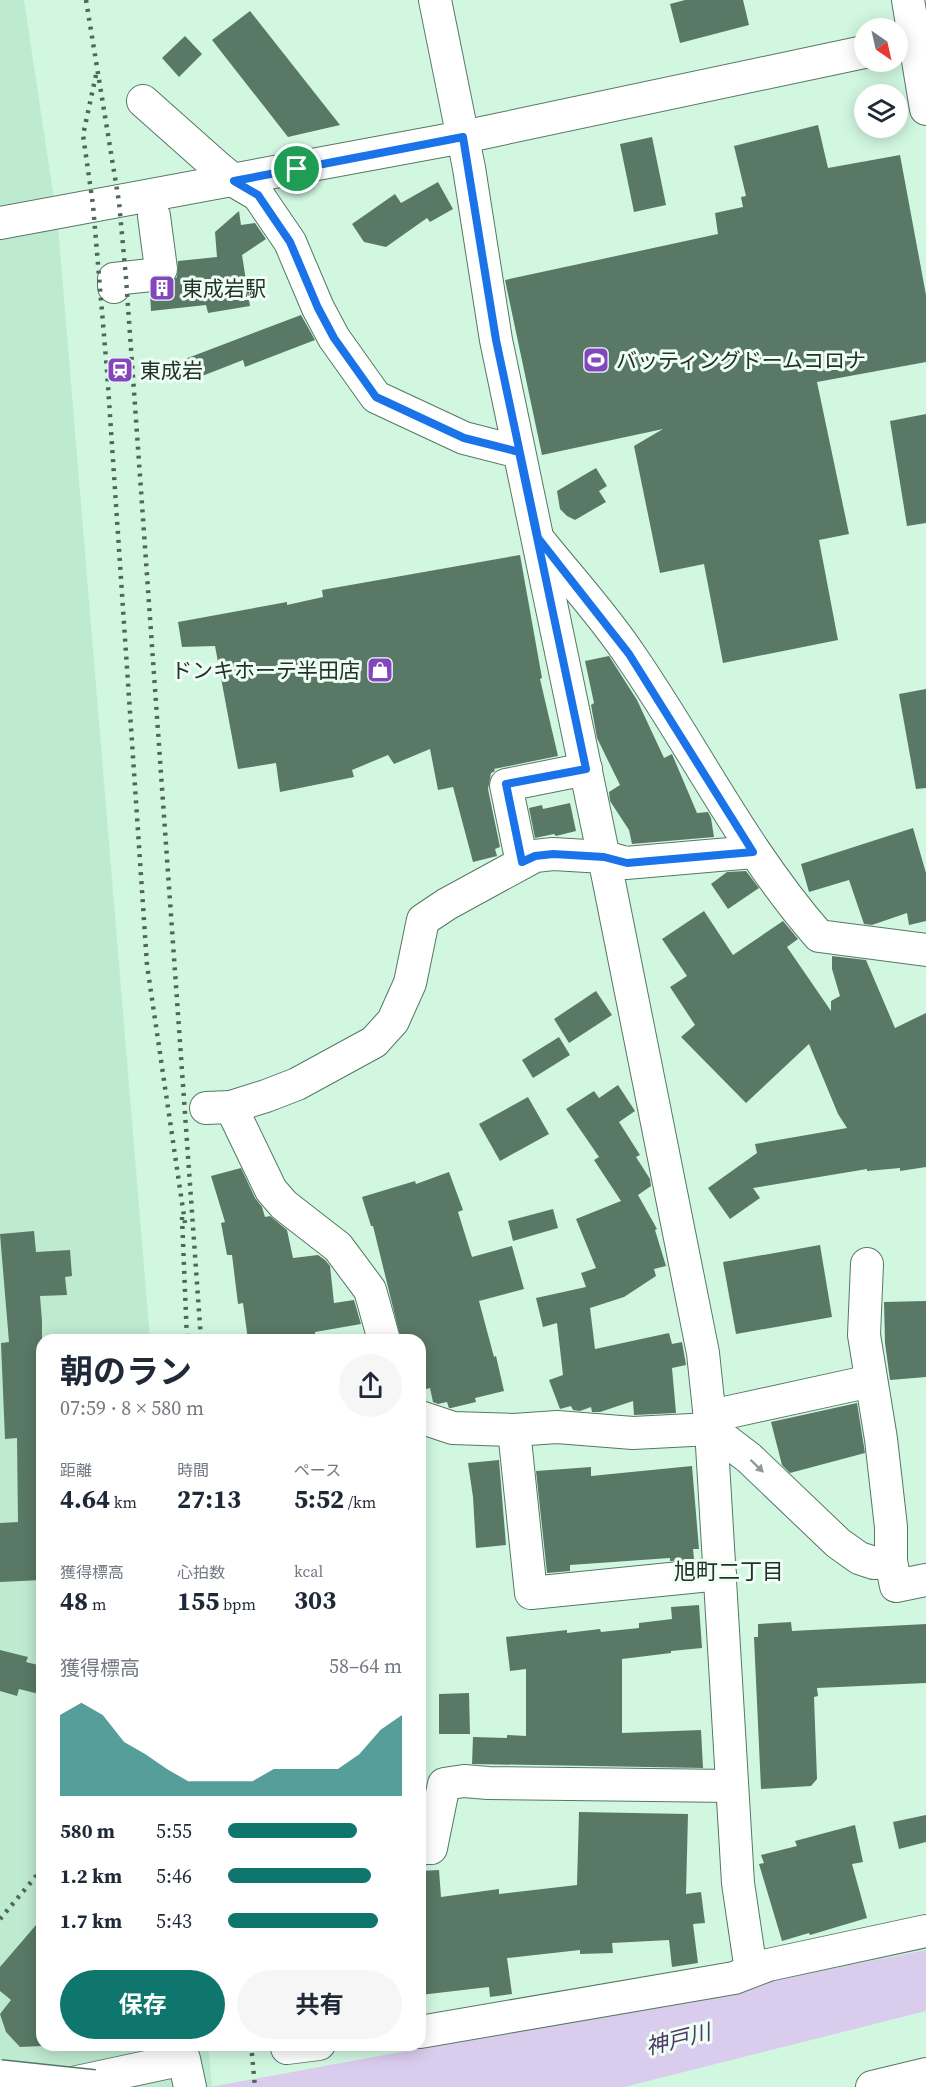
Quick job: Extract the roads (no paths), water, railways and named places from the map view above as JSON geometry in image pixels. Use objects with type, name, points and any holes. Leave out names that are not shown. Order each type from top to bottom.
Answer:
[{"type":"main road","points":[[0,2077],[94,2087]]},
{"type":"street","points":[[435,0],[463,137],[496,340],[586,769],[704,1353],[711,1423],[738,1883],[751,1971]]},
{"type":"street","points":[[908,0],[912,42],[926,109]]},
{"type":"street","points":[[0,223],[463,137],[854,54]]},
{"type":"street","points":[[143,101],[234,181],[258,195],[290,242],[318,308],[334,338],[376,397],[464,438],[519,452]]},
{"type":"street","points":[[114,287],[114,279],[151,275],[161,269],[154,216]]},
{"type":"street","points":[[538,538],[629,654],[753,852],[791,904],[819,936],[926,950]]},
{"type":"street","points":[[522,862],[506,784],[586,769]]},
{"type":"street","points":[[382,1334],[370,1290],[338,1247],[284,1205],[271,1190],[219,1108],[297,1084],[374,1042],[393,1021],[410,983],[423,920],[522,862],[535,856],[553,854],[604,857],[627,863],[753,852]]},
{"type":"street","points":[[867,1264],[864,1335],[881,1439],[891,1527],[891,1561],[896,1586],[926,1580]]},
{"type":"street","points":[[426,1419],[453,1428],[514,1430],[557,1427],[633,1433],[711,1423],[871,1381]]},
{"type":"street","points":[[711,1423],[838,1543],[859,1558],[874,1563],[891,1561]]},
{"type":"street","points":[[514,1430],[531,1593],[720,1574]]},
{"type":"street","points":[[426,1848],[430,1848],[444,1784],[464,1781],[732,1786]]},
{"type":"street","points":[[426,2031],[734,1977],[768,1965],[926,1931]]},
{"type":"street","points":[[53,2087],[184,2059],[190,2085]]},
{"type":"street","points":[[872,2087],[926,2074]]},
{"type":"water","name":"神戸川","points":[[926,1950],[926,2011],[624,2087],[210,2087],[407,2051],[426,2051],[426,2047],[729,1992],[774,1980]]},
{"type":"railway","points":[[86,0],[119,202],[126,278],[201,1334]]},
{"type":"railway","points":[[96,75],[83,135],[93,205],[107,371],[147,965],[185,1223]]},
{"type":"railway","points":[[182,1217],[187,1334]]},
{"type":"railway","points":[[0,1919],[36,1876]]},
{"type":"railway","points":[[252,2051],[255,2087]]},
{"type":"place","name":"東成岩駅","points":[[162,288]]},
{"type":"place","name":"バッティングドームコロナ","points":[[596,360]]},
{"type":"place","name":"東成岩","points":[[120,370]]},
{"type":"place","name":"ドンキホーテ半田店","points":[[380,670]]},
{"type":"district","name":"旭町二丁目","points":[[729,1571]]}]
